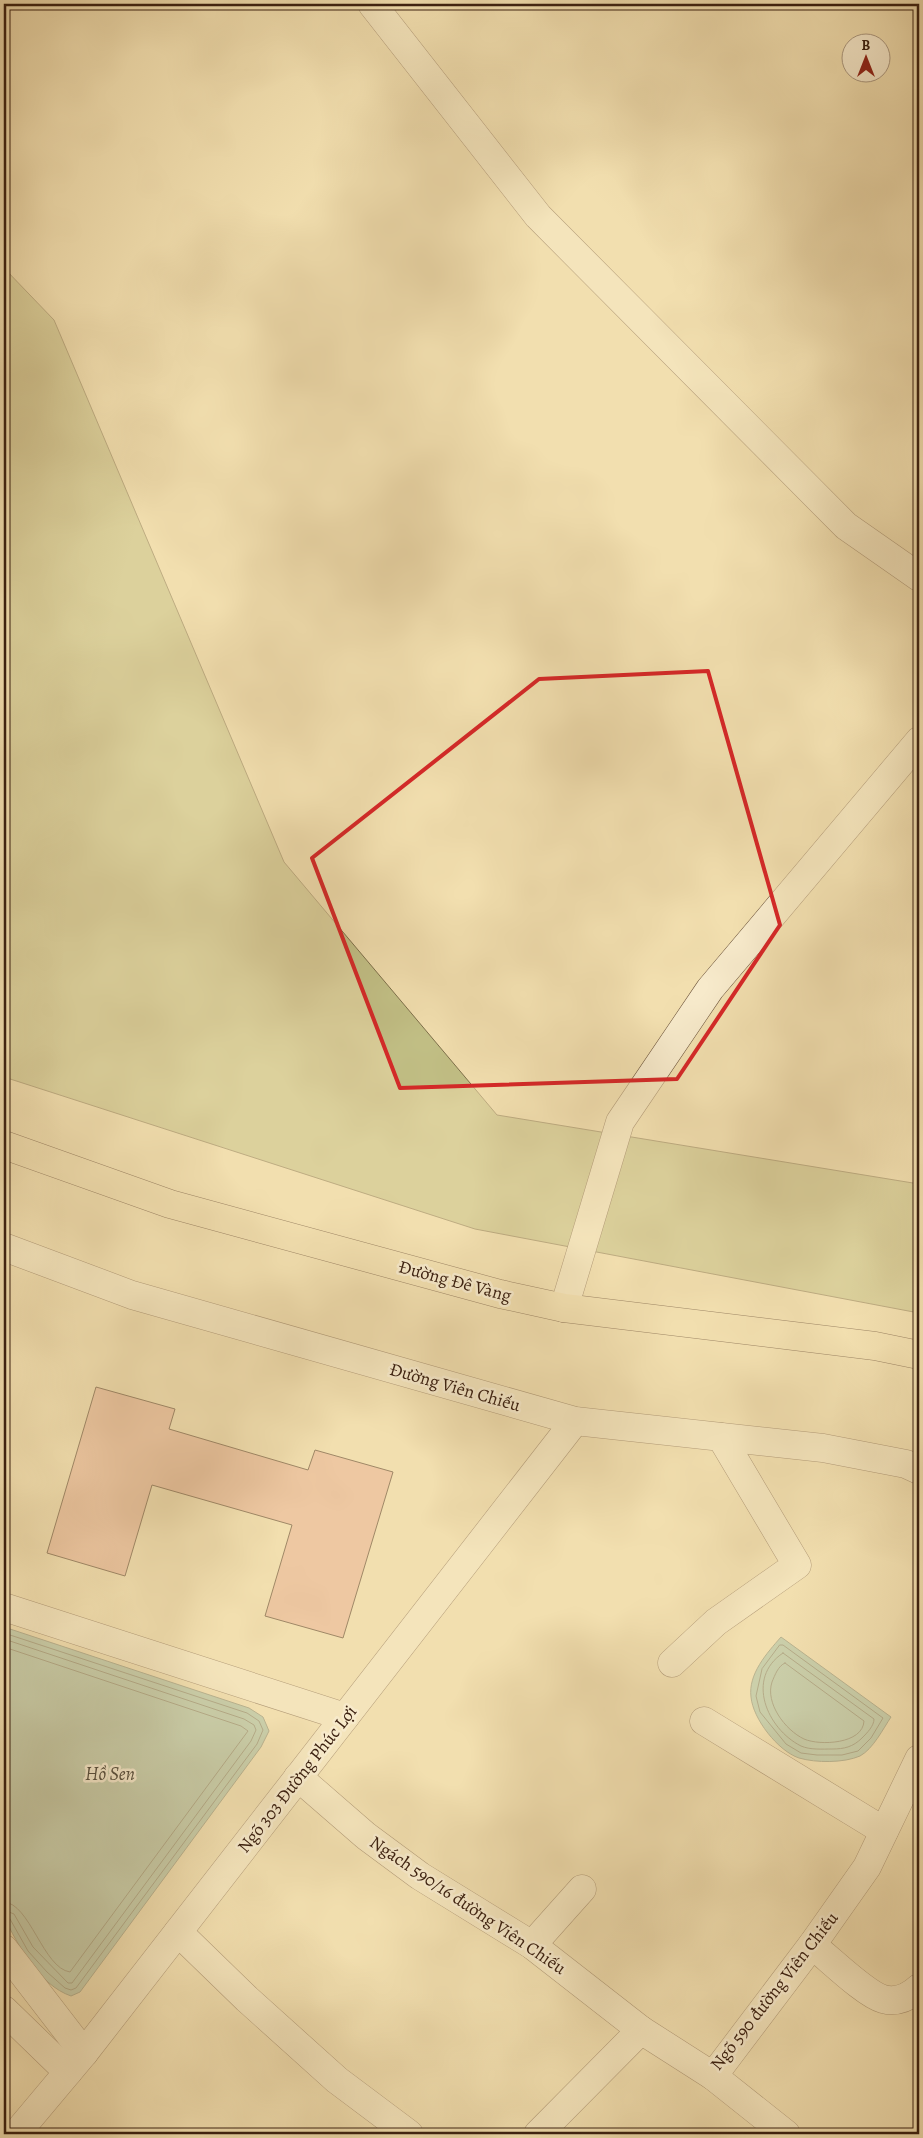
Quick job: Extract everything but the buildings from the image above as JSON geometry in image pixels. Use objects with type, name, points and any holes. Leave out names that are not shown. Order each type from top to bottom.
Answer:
[{"type":"main road","name":"Đường Đê Vàng","points":[[4,1146],[170,1204],[500,1294],[564,1308],[875,1346],[919,1355]]},
{"type":"street","points":[[372,4],[538,216],[846,526],[919,576]]},
{"type":"street","points":[[564,1308],[620,1122],[710,989],[919,741]]},
{"type":"street","name":"Đường Viên Chiếu","points":[[4,1248],[132,1295],[575,1421],[822,1448],[906,1464],[919,1470]]},
{"type":"street","name":"Ngõ 303 Đường Phúc Lợi","points":[[16,2134],[76,2062],[178,1932],[575,1421]]},
{"type":"street","points":[[672,1663],[716,1622],[796,1564],[721,1436]]},
{"type":"street","points":[[4,1607],[345,1717]]},
{"type":"street","points":[[704,1721],[884,1831]]},
{"type":"street","name":"Ngõ 590 đường Viên Chiếu","points":[[641,2030],[713,2076],[812,1945],[867,1867],[884,1831],[916,1775]]},
{"type":"street","name":"Ngách 590/16 đường Viên Chiếu","points":[[298,1777],[366,1836],[420,1876],[532,1945],[641,2030]]},
{"type":"street","points":[[532,1945],[582,1889]]},
{"type":"street","points":[[178,1932],[247,1999],[337,2080],[408,2134]]},
{"type":"street","points":[[812,1945],[870,1993],[884,2000],[900,2000],[919,1988]]},
{"type":"street","points":[[4,1949],[76,2062]]},
{"type":"street","points":[[4,2010],[76,2062]]},
{"type":"street","points":[[538,2134],[641,2030]]},
{"type":"street","points":[[713,2076],[786,2134]]},
{"type":"highlighted area","points":[[708,671],[780,925],[677,1079],[400,1088],[312,858],[539,679]]},
{"type":"shaded area","points":[[4,268],[54,320],[284,862],[497,1115],[919,1184],[919,1313],[475,1229],[4,1077]]},
{"type":"water","name":"Hồ Sen","points":[[4,1627],[249,1708],[263,1717],[269,1731],[261,1747],[80,1992],[71,1996],[60,1991],[39,1974],[16,1940],[4,1917]]},
{"type":"water","points":[[781,1637],[891,1717],[865,1753],[838,1761],[806,1760],[783,1749],[768,1733],[756,1715],[753,1706],[751,1697],[752,1680],[760,1664]]}]
